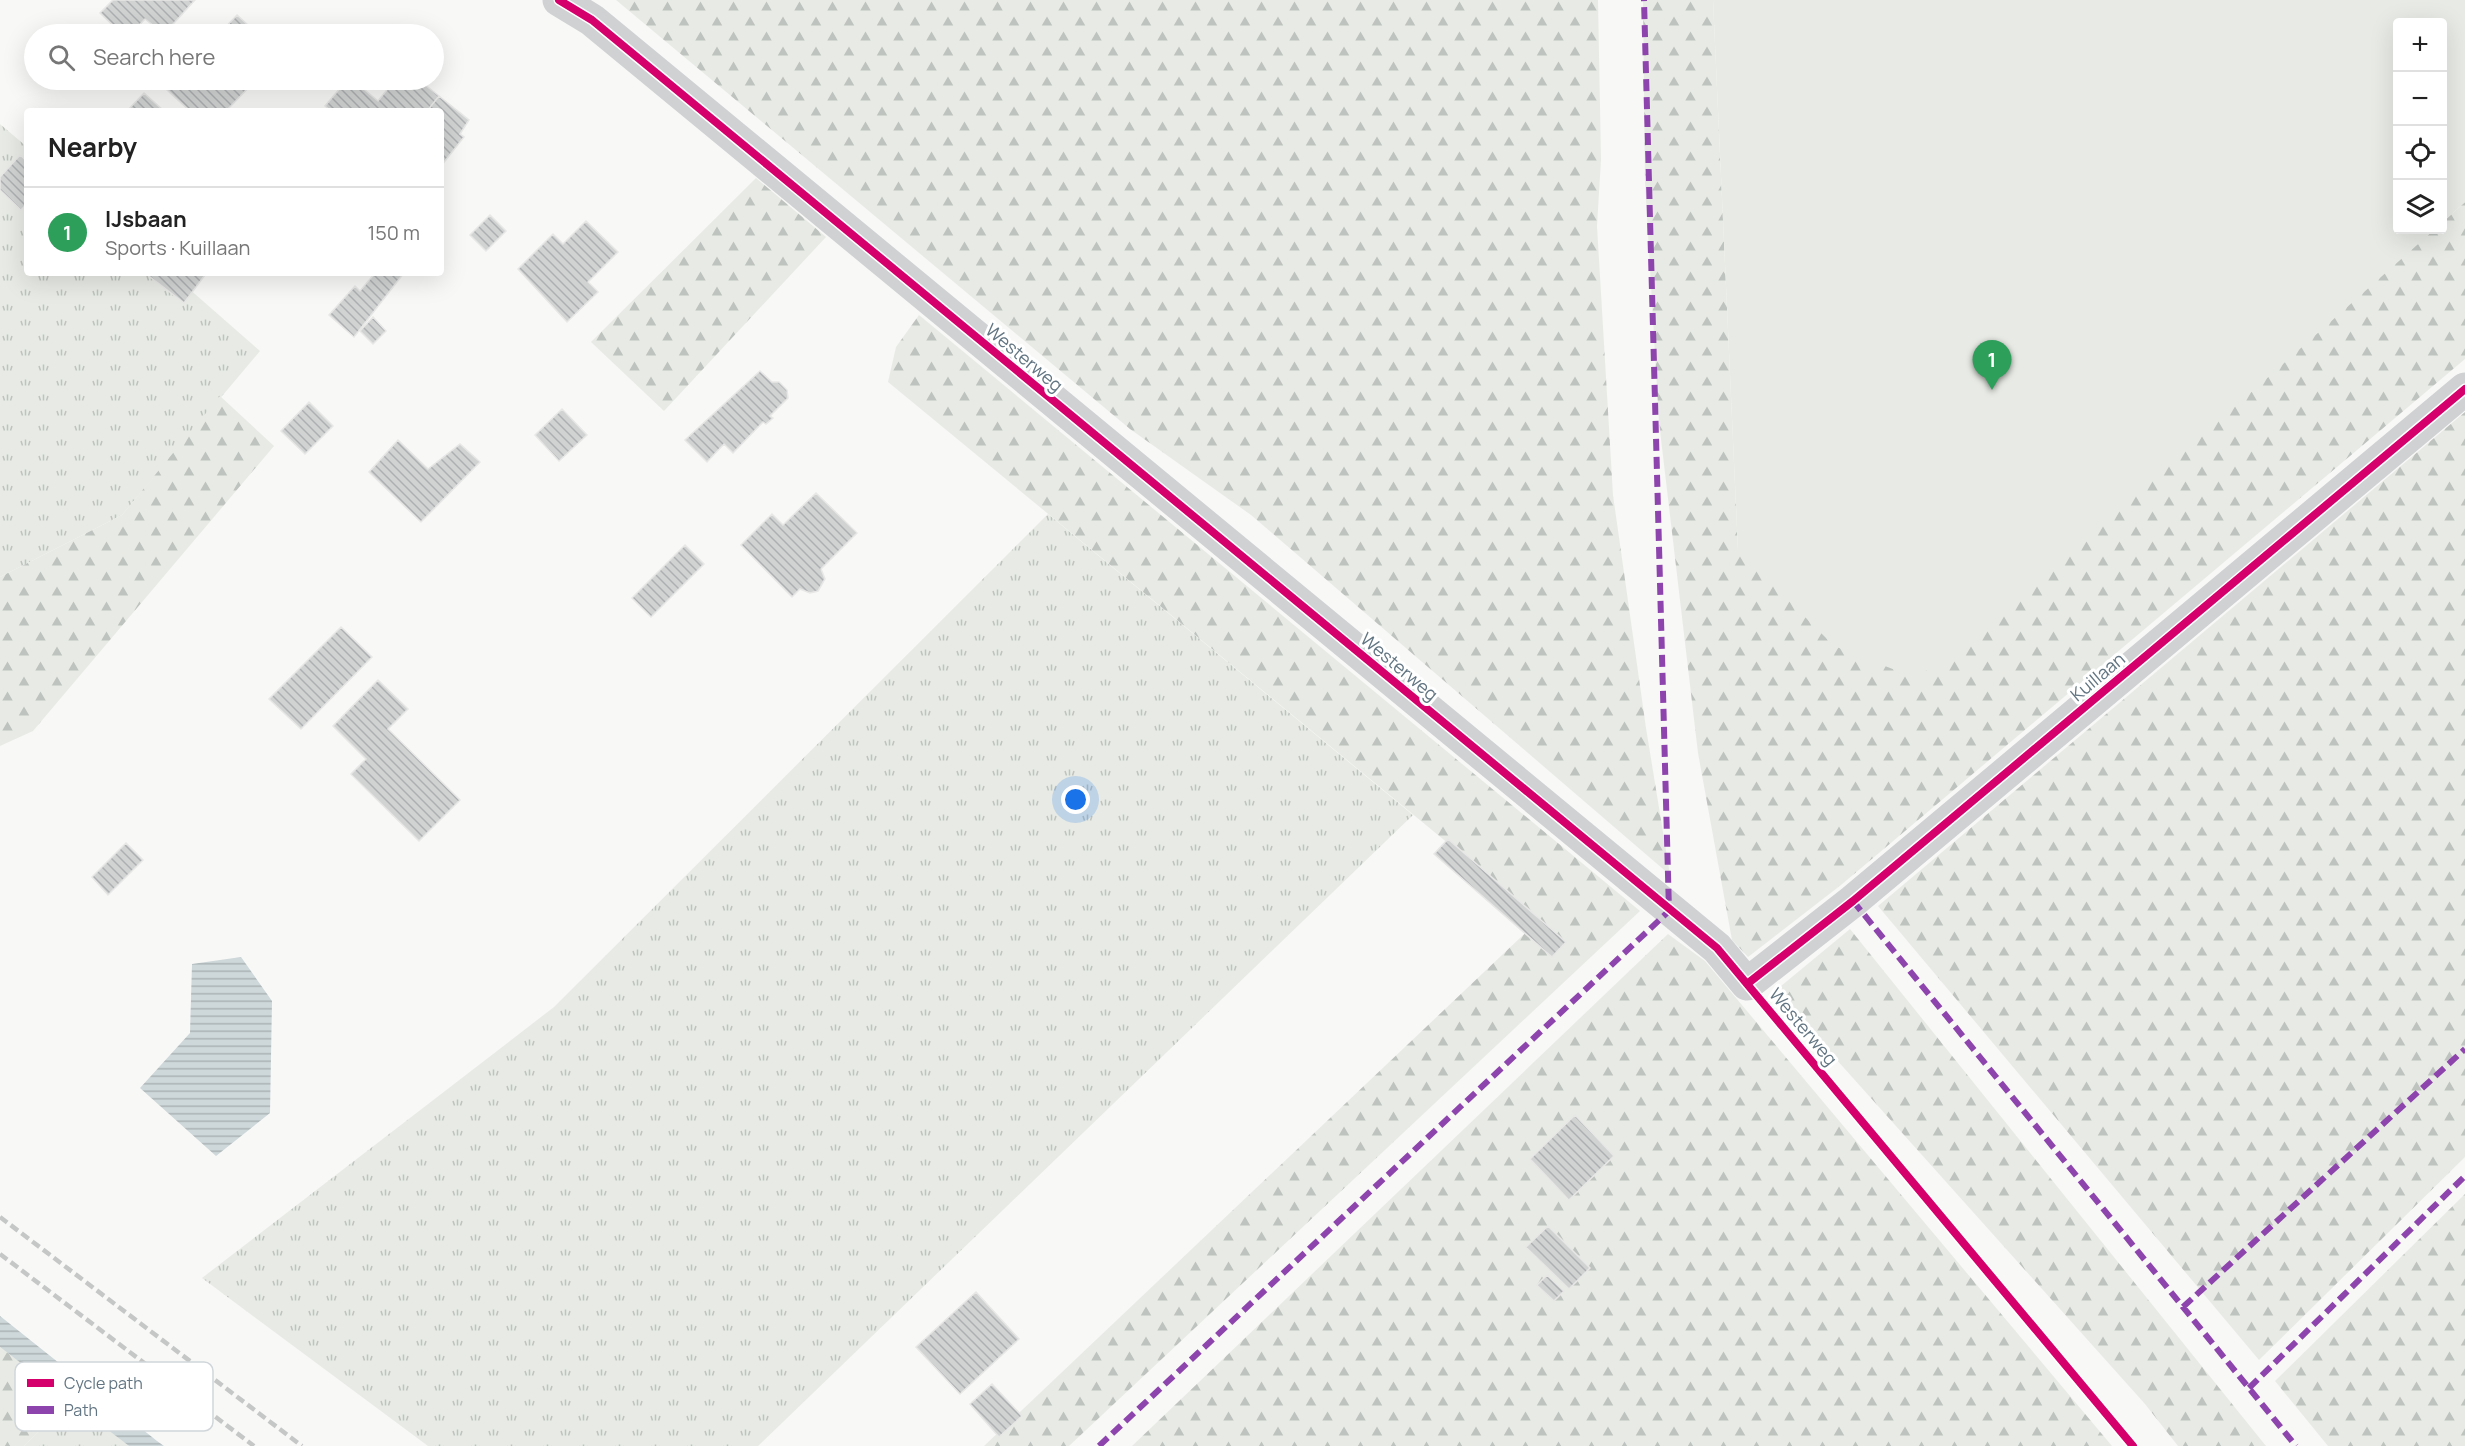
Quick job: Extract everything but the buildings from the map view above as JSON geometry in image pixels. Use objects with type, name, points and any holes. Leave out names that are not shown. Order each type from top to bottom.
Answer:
[{"type":"street","name":"Westerweg","points":[[559,0],[592,21],[617,41],[1717,948],[1747,984]]},
{"type":"street","name":"Kuillaan","points":[[1747,984],[1853,901],[2465,389]]},
{"type":"green space","points":[[616,0],[1598,0],[1601,160],[1597,226],[1613,495],[1646,728],[1670,875],[1251,515],[1130,429]]},
{"type":"green space","points":[[1643,0],[1713,0],[1738,550],[2425,234],[2447,234],[2447,218],[2465,202],[2465,359],[1841,885],[1748,957],[1732,940],[1698,753],[1659,422],[1645,183]]},
{"type":"green space","points":[[1713,0],[2465,0],[2465,202],[2447,218],[2447,18],[2393,18],[2393,234],[2429,234],[1950,659],[1913,677],[1834,646],[1738,550]]},
{"type":"green space","points":[[0,124],[24,144],[24,276],[174,276],[260,351],[122,515],[0,577]]},
{"type":"green space","points":[[756,178],[826,237],[664,411],[591,342]]},
{"type":"green space","points":[[919,315],[1640,911],[1069,1446],[984,1446],[1540,919],[888,382],[896,347]]},
{"type":"green space","points":[[220,396],[274,446],[33,731],[0,746],[0,577],[122,515]]},
{"type":"green space","points":[[2465,412],[2465,1157],[2259,1360],[1878,906]]},
{"type":"green space","points":[[1048,514],[1413,815],[758,1446],[428,1446],[202,1278],[554,1007]]},
{"type":"green space","points":[[1850,929],[2266,1446],[2178,1446],[2145,1404],[1775,991]]},
{"type":"green space","points":[[1668,934],[1705,961],[2112,1446],[1132,1446]]},
{"type":"green space","points":[[2465,1194],[2465,1446],[2328,1446],[2275,1381]]},
{"type":"green space","points":[[0,1347],[20,1362],[15,1362],[15,1431],[39,1431],[24,1446],[0,1446]]},
{"type":"green space","points":[[39,1431],[110,1431],[129,1446],[24,1446]]},
{"type":"shaded area","points":[[241,957],[272,1001],[270,1113],[216,1156],[140,1088],[190,1033],[192,964]]},
{"type":"shaded area","points":[[0,1316],[58,1362],[20,1362],[0,1347]]},
{"type":"shaded area","points":[[109,1431],[145,1431],[164,1446],[129,1446]]},
{"type":"railway","points":[[0,1217],[191,1362]]},
{"type":"railway","points":[[0,1254],[143,1362]]},
{"type":"railway","points":[[213,1379],[302,1446]]},
{"type":"railway","points":[[213,1415],[254,1446]]},
{"type":"marked path","points":[[1099,1446],[1669,911],[1644,0]]},
{"type":"marked path","points":[[1853,901],[2296,1446]]},
{"type":"marked path","points":[[2183,1307],[2465,1049]]},
{"type":"marked path","points":[[2249,1388],[2465,1176]]},
{"type":"cycle path","points":[[559,0],[592,20],[1717,948],[2133,1446]]},
{"type":"cycle path","points":[[1747,984],[1853,901],[2465,389]]},
{"type":"place","name":"IJsbaan","points":[[1992,390]]}]
